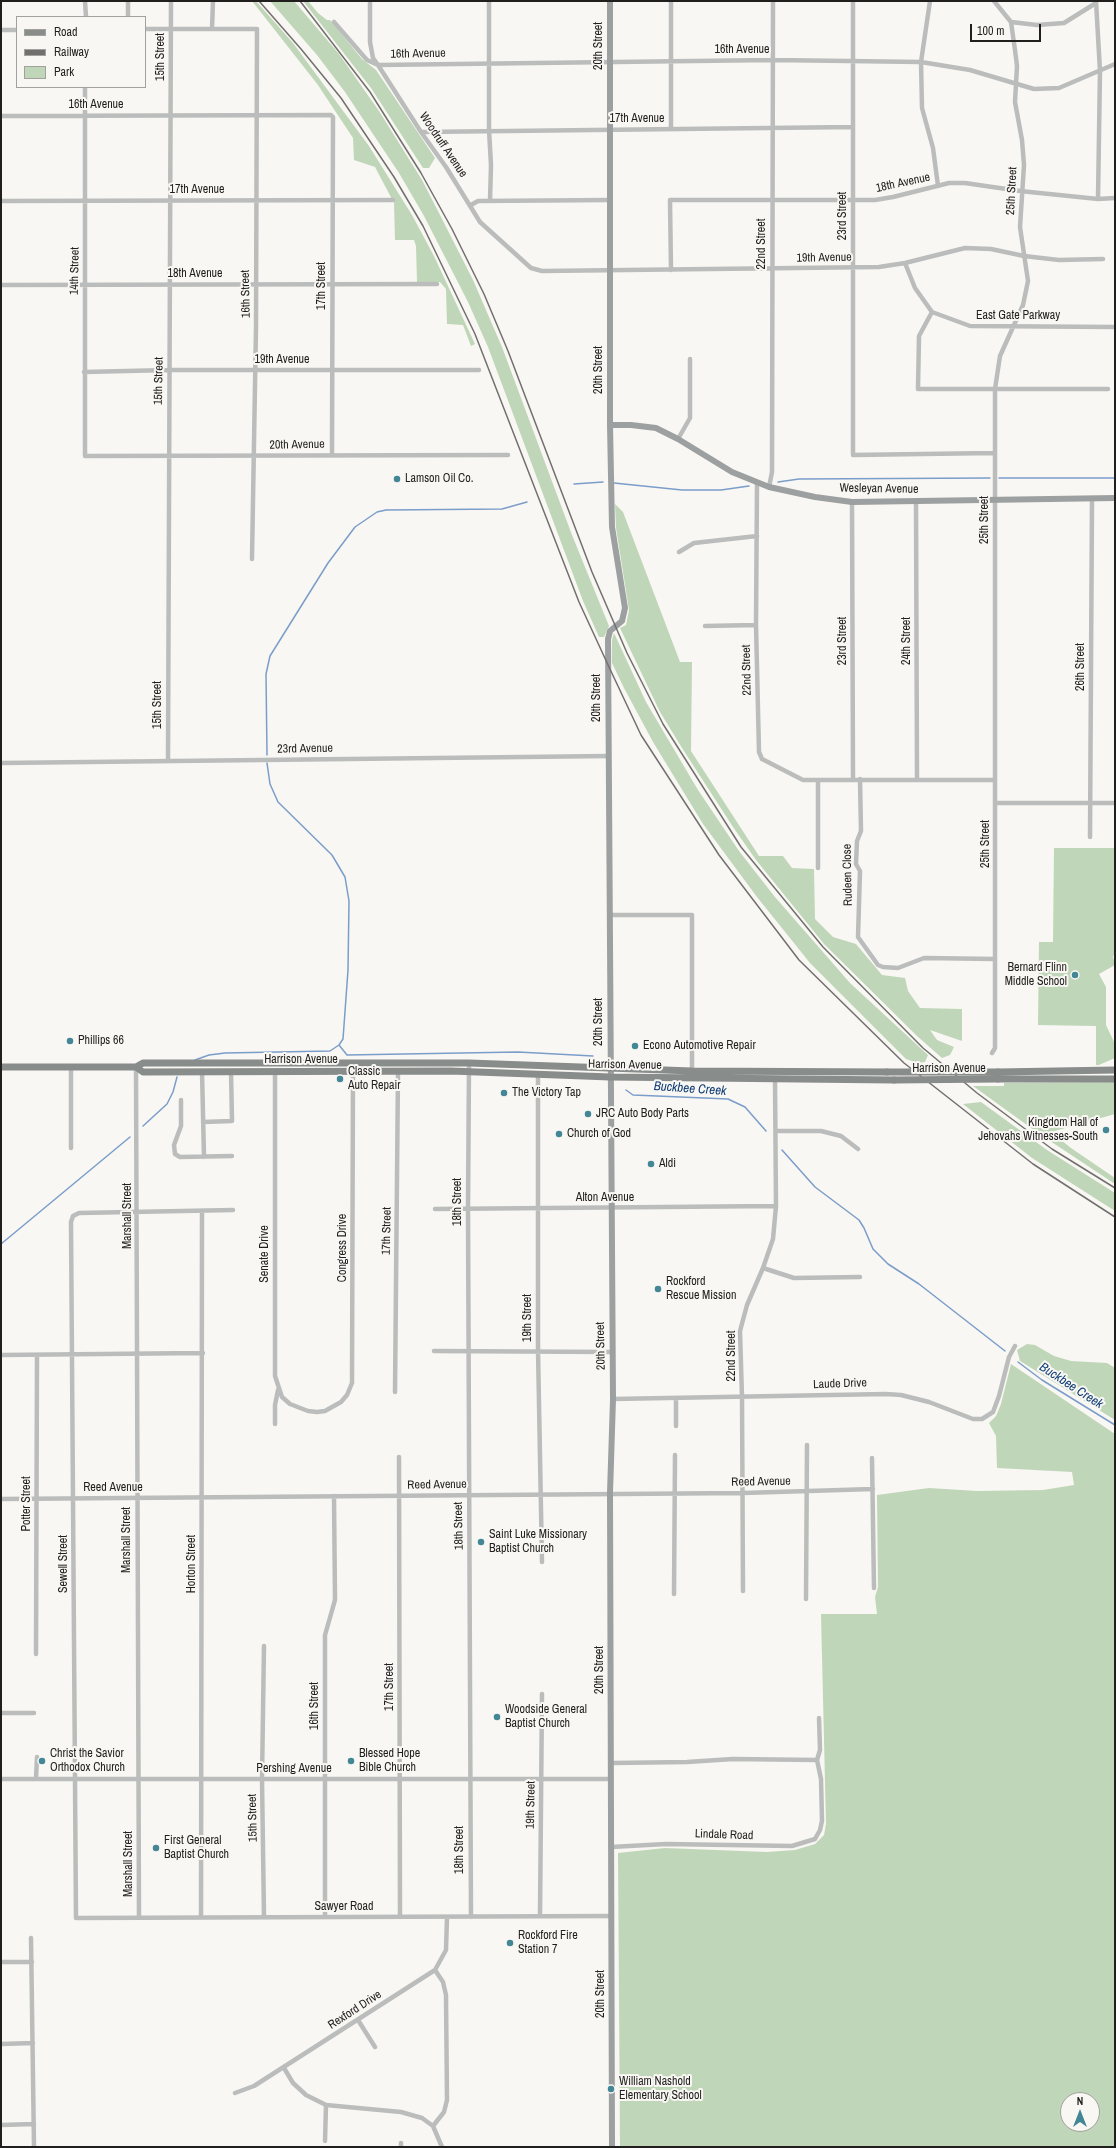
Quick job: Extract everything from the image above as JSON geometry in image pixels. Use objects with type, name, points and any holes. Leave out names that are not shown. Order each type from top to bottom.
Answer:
[{"type":"main road","name":"Harrison Avenue","points":[[1,1067],[136,1067],[143,1063],[353,1067],[398,1071],[610,1077],[894,1080],[1115,1070]]},
{"type":"main road","name":"Harrison Avenue","points":[[136,1067],[143,1072],[275,1071],[469,1063],[692,1071],[887,1072],[1115,1079]]},
{"type":"street","points":[[86,1],[86,16]]},
{"type":"street","points":[[128,1],[128,16]]},
{"type":"street","name":"15th Street","points":[[168,760],[171,1]]},
{"type":"street","points":[[146,29],[212,29],[213,1]]},
{"type":"street","points":[[370,1],[370,47],[373,58],[378,65]]},
{"type":"street","points":[[489,1],[490,201]]},
{"type":"street","name":"20th Street","points":[[610,1],[610,425],[612,527],[625,608],[622,621],[610,631],[608,635],[610,1208],[613,1399],[610,1493],[612,2147]]},
{"type":"street","points":[[671,1],[671,129]]},
{"type":"street","name":"22nd Street","points":[[769,487],[772,472],[773,1]]},
{"type":"street","name":"23rd Street","points":[[853,1],[853,456],[994,453]]},
{"type":"street","points":[[930,1],[921,62],[922,108],[933,148],[938,186]]},
{"type":"street","points":[[994,1],[1011,22],[1037,25],[1064,23],[1096,2],[1100,71],[1098,198]]},
{"type":"street","name":"Woodruff Avenue","points":[[334,22],[367,60],[378,65],[421,132],[446,166],[480,222],[489,232],[530,268],[542,271]]},
{"type":"street","name":"25th Street","points":[[992,1053],[995,1048],[995,389],[1000,356],[1027,293],[1028,281],[1020,227],[1020,191],[1024,165],[1022,140],[1015,102],[1017,66],[1011,22]]},
{"type":"street","name":"16th Street","points":[[212,29],[256,30],[257,114],[252,558]]},
{"type":"street","points":[[1,30],[16,30]]},
{"type":"street","name":"16th Avenue","points":[[378,65],[773,60],[921,62],[970,70],[1015,85],[1034,89],[1059,88],[1115,64]]},
{"type":"street","name":"14th Street","points":[[85,88],[85,456]]},
{"type":"street","name":"16th Avenue","points":[[1,116],[329,114],[333,117]]},
{"type":"street","name":"17th Street","points":[[332,455],[333,117]]},
{"type":"street","name":"17th Avenue","points":[[421,132],[489,130],[853,127]]},
{"type":"street","name":"18th Avenue","points":[[671,270],[670,200],[853,200],[893,197],[938,186],[965,183],[1020,191],[1098,198],[1115,198]]},
{"type":"street","name":"17th Avenue","points":[[1,201],[393,200]]},
{"type":"street","points":[[471,205],[478,201],[610,200]]},
{"type":"street","name":"19th Avenue","points":[[542,271],[879,267],[905,263],[965,248],[991,249],[1024,256],[1059,260],[1103,259]]},
{"type":"street","points":[[905,263],[915,288],[932,312],[918,336],[918,389],[1108,389]]},
{"type":"street","name":"18th Avenue","points":[[1,285],[437,284]]},
{"type":"street","name":"East Gate Parkway","points":[[932,312],[970,326],[1115,327]]},
{"type":"street","points":[[678,439],[690,418],[690,359]]},
{"type":"street","name":"19th Avenue","points":[[84,372],[169,370],[479,370]]},
{"type":"street","name":"Wesleyan Avenue","points":[[610,425],[631,425],[656,428],[678,439],[732,472],[757,483],[815,497],[852,502],[1115,498]]},
{"type":"street","name":"20th Avenue","points":[[85,456],[508,454]]},
{"type":"street","name":"22nd Street","points":[[757,483],[756,626],[759,752],[762,759],[803,780],[995,780]]},
{"type":"street","name":"26th Street","points":[[1090,836],[1092,498]]},
{"type":"street","name":"24th Street","points":[[916,501],[917,780]]},
{"type":"street","name":"23rd Street","points":[[852,502],[853,779]]},
{"type":"street","points":[[679,552],[694,543],[757,536]]},
{"type":"street","points":[[705,626],[756,626]]},
{"type":"street","name":"23rd Avenue","points":[[1,763],[608,756]]},
{"type":"street","name":"Rudeen Close","points":[[860,779],[860,831],[857,841],[856,864],[860,872],[858,937],[878,965],[883,967],[898,968],[924,958],[995,959]]},
{"type":"street","points":[[818,780],[818,868]]},
{"type":"street","points":[[996,803],[1115,803]]},
{"type":"street","points":[[610,915],[692,915],[692,1071]]},
{"type":"street","name":"18th Street","points":[[469,1063],[468,1352],[470,1917]]},
{"type":"street","points":[[71,1067],[71,1148]]},
{"type":"street","name":"Marshall Street","points":[[136,1067],[138,1213],[137,1498],[139,1917]]},
{"type":"street","name":"Congress Drive","points":[[278,1390],[282,1397],[290,1404],[308,1411],[317,1412],[326,1411],[341,1402],[347,1395],[352,1383],[353,1067]]},
{"type":"street","points":[[202,1071],[204,1157]]},
{"type":"street","points":[[203,1122],[232,1121],[231,1071]]},
{"type":"street","name":"Senate Drive","points":[[275,1071],[275,1376],[278,1390],[275,1404],[275,1424]]},
{"type":"street","name":"17th Street","points":[[394,1392],[398,1071]]},
{"type":"street","name":"19th Street","points":[[538,1074],[538,1350],[542,1562]]},
{"type":"street","name":"22nd Street","points":[[743,1591],[742,1397],[740,1331],[746,1305],[764,1268],[773,1239],[776,1206],[775,1079]]},
{"type":"street","points":[[181,1100],[181,1126],[174,1145],[175,1154],[180,1157],[232,1156]]},
{"type":"street","points":[[776,1131],[821,1131],[840,1136],[858,1150]]},
{"type":"street","name":"Alton Avenue","points":[[435,1209],[776,1206]]},
{"type":"street","points":[[138,1213],[233,1210]]},
{"type":"street","name":"Horton Street","points":[[201,1917],[202,1212]]},
{"type":"street","name":"Sewell Street","points":[[76,1918],[71,1222],[73,1216],[79,1213],[138,1213]]},
{"type":"street","points":[[764,1268],[794,1278],[860,1277]]},
{"type":"street","name":"Laude Drive","points":[[613,1399],[870,1393],[901,1395],[929,1402],[973,1419],[982,1419],[993,1412],[999,1396],[1009,1357],[1015,1346]]},
{"type":"street","points":[[434,1351],[468,1352],[538,1350],[612,1352]]},
{"type":"street","points":[[1,1355],[203,1353]]},
{"type":"street","name":"Potter Street","points":[[36,1654],[37,1355]]},
{"type":"street","points":[[676,1398],[676,1426]]},
{"type":"street","points":[[806,1599],[807,1445]]},
{"type":"street","points":[[674,1594],[675,1455]]},
{"type":"street","name":"17th Street","points":[[399,1457],[400,1916]]},
{"type":"street","points":[[872,1458],[874,1588]]},
{"type":"street","name":"Reed Avenue","points":[[1,1499],[73,1497],[137,1498],[675,1493],[873,1489]]},
{"type":"street","name":"16th Street","points":[[325,1917],[325,1635],[335,1600],[334,1496]]},
{"type":"street","name":"15th Street","points":[[264,1646],[262,1779],[264,1917]]},
{"type":"street","name":"19th Street","points":[[540,1916],[540,1779],[542,1694]]},
{"type":"street","points":[[1,1713],[34,1713]]},
{"type":"street","points":[[611,1763],[687,1762],[733,1759],[817,1760],[820,1750],[819,1718]]},
{"type":"street","points":[[36,1757],[36,1779]]},
{"type":"street","name":"Lindale Road","points":[[611,1847],[666,1844],[792,1846],[814,1839],[820,1830],[822,1821],[821,1779],[817,1760]]},
{"type":"street","name":"Pershing Avenue","points":[[1,1779],[611,1779]]},
{"type":"street","name":"Sawyer Road","points":[[76,1918],[612,1916]]},
{"type":"street","name":"Rexford Drive","points":[[235,2093],[254,2086],[284,2068],[435,1970],[440,1964],[446,1950],[447,1917]]},
{"type":"street","points":[[31,1938],[34,2147]]},
{"type":"street","points":[[1,1962],[32,1962]]},
{"type":"street","points":[[433,2126],[444,2112],[447,2100],[446,1995],[443,1982],[435,1970]]},
{"type":"street","points":[[358,2020],[375,2047]]},
{"type":"street","points":[[1,2044],[33,2043]]},
{"type":"street","points":[[284,2068],[293,2082],[306,2095],[326,2105],[412,2114],[433,2126],[442,2147]]},
{"type":"street","points":[[325,2141],[326,2105]]},
{"type":"street","points":[[1,2125],[34,2124]]},
{"type":"green space","points":[[252,1],[256,1],[293,43],[369,146],[412,215],[434,256],[475,344],[471,346],[463,325],[447,324],[446,289],[440,282],[417,282],[416,246],[414,240],[395,240],[394,203],[375,167],[354,160],[353,138],[318,85]]},
{"type":"green space","points":[[270,1],[294,1],[339,54],[379,111],[422,180],[473,280],[502,347],[572,535],[609,626],[604,637],[599,637],[583,601],[488,347],[468,302],[424,216],[399,173],[345,92],[317,55]]},
{"type":"green space","points":[[303,1],[308,1],[318,13],[327,20],[330,20],[362,59],[376,70],[435,158],[429,168],[423,168],[371,88]]},
{"type":"green space","points":[[615,504],[623,512],[680,662],[692,662],[691,751],[759,856],[783,856],[792,868],[814,869],[815,919],[833,937],[856,944],[882,975],[905,978],[908,991],[920,1008],[962,1009],[962,1041],[930,1030],[937,1040],[954,1047],[950,1055],[942,1058],[917,1036],[824,944],[756,860],[733,827],[660,712],[620,628],[626,625],[629,610],[616,528]]},
{"type":"green space","points":[[614,633],[646,702],[698,790],[739,851],[775,897],[850,983],[928,1055],[925,1062],[918,1063],[906,1059],[810,963],[757,897],[703,824],[653,742],[612,663],[612,640]]},
{"type":"green space","name":"Bernard Flinn Middle School","points":[[1054,848],[1115,848],[1115,955],[1113,956],[1115,965],[1099,974],[1106,987],[1106,1025],[1115,1044],[1115,1058],[1099,1065],[1096,1065],[1096,1026],[1038,1025],[1039,942],[1053,942]]},
{"type":"green space","points":[[1115,1082],[1115,1114],[1051,1132],[1071,1148],[1115,1178],[1115,1184],[1038,1133],[973,1086],[1004,1086],[1004,1083]]},
{"type":"green space","points":[[981,1102],[1047,1150],[1115,1193],[1115,1211],[1032,1158],[963,1104]]},
{"type":"green space","points":[[1027,1344],[1035,1345],[1054,1356],[1071,1361],[1107,1363],[1115,1368],[1115,1420],[1020,1361],[1017,1350]]},
{"type":"green space","points":[[1011,1364],[1115,1434],[1115,2147],[620,2147],[618,1853],[665,1848],[767,1852],[795,1850],[815,1844],[824,1835],[826,1824],[821,1614],[877,1614],[875,1597],[878,1587],[877,1495],[929,1488],[977,1491],[1043,1490],[1074,1485],[1072,1472],[997,1468],[996,1436],[989,1423],[996,1416],[1001,1404]]},
{"type":"waterway","points":[[778,482],[799,479],[990,478]]},
{"type":"waterway","points":[[999,478],[1115,478]]},
{"type":"waterway","points":[[574,484],[603,482]]},
{"type":"waterway","points":[[614,483],[682,490],[721,490],[749,486]]},
{"type":"waterway","points":[[267,755],[266,674],[270,656],[328,563],[355,527],[377,512],[386,510],[502,509],[527,502]]},
{"type":"waterway","points":[[195,1060],[209,1055],[225,1053],[330,1051],[339,1045],[343,1039],[348,970],[349,901],[345,877],[332,855],[278,802],[270,784],[267,763]]},
{"type":"waterway","points":[[339,1045],[347,1055],[518,1052],[593,1056]]},
{"type":"waterway","points":[[143,1126],[167,1104],[173,1092],[177,1077]]},
{"type":"waterway","name":"Buckbee Creek","points":[[626,1090],[633,1095],[728,1099],[745,1107],[766,1131]]},
{"type":"waterway","points":[[1,1244],[130,1137]]},
{"type":"waterway","points":[[782,1150],[815,1187],[859,1220],[873,1249],[888,1264],[919,1284],[1005,1351]]},
{"type":"waterway","name":"Buckbee Creek","points":[[1018,1362],[1042,1380],[1115,1425]]},
{"type":"railway","points":[[259,1],[341,98],[394,177],[423,226],[475,334],[579,602],[609,667],[641,735],[719,855],[799,960],[904,1063],[1033,1164],[1115,1217]]},
{"type":"railway","points":[[300,1],[370,92],[421,173],[452,229],[484,294],[508,351],[592,572],[627,653],[663,724],[741,847],[823,947],[923,1048],[977,1093],[1052,1149],[1115,1188]]},
{"type":"place","name":"Lamson Oil Co.","points":[[397,479]]},
{"type":"place","name":"Bernard Flinn Middle School","points":[[1075,975]]},
{"type":"place","name":"Phillips 66","points":[[70,1041]]},
{"type":"place","name":"Econo Automotive Repair","points":[[635,1046]]},
{"type":"place","name":"Classic Auto Repair","points":[[340,1079]]},
{"type":"place","name":"The Victory Tap","points":[[504,1093]]},
{"type":"place","name":"JRC Auto Body Parts","points":[[588,1114]]},
{"type":"place","name":"Kingdom Hall of Jehovahs Witnesses-South","points":[[1106,1130]]},
{"type":"place","name":"Church of God","points":[[559,1134]]},
{"type":"place","name":"Aldi","points":[[651,1164]]},
{"type":"place","name":"Rockford Rescue Mission","points":[[658,1289]]},
{"type":"place","name":"Saint Luke Missionary Baptist Church","points":[[481,1542]]},
{"type":"place","name":"Woodside General Baptist Church","points":[[497,1717]]},
{"type":"place","name":"Christ the Savior Orthodox Church","points":[[42,1761]]},
{"type":"place","name":"Blessed Hope Bible Church","points":[[351,1761]]},
{"type":"place","name":"First General Baptist Church","points":[[156,1848]]},
{"type":"place","name":"Rockford Fire Station 7","points":[[510,1943]]},
{"type":"place","name":"William Nashold Elementary School","points":[[611,2089]]}]
